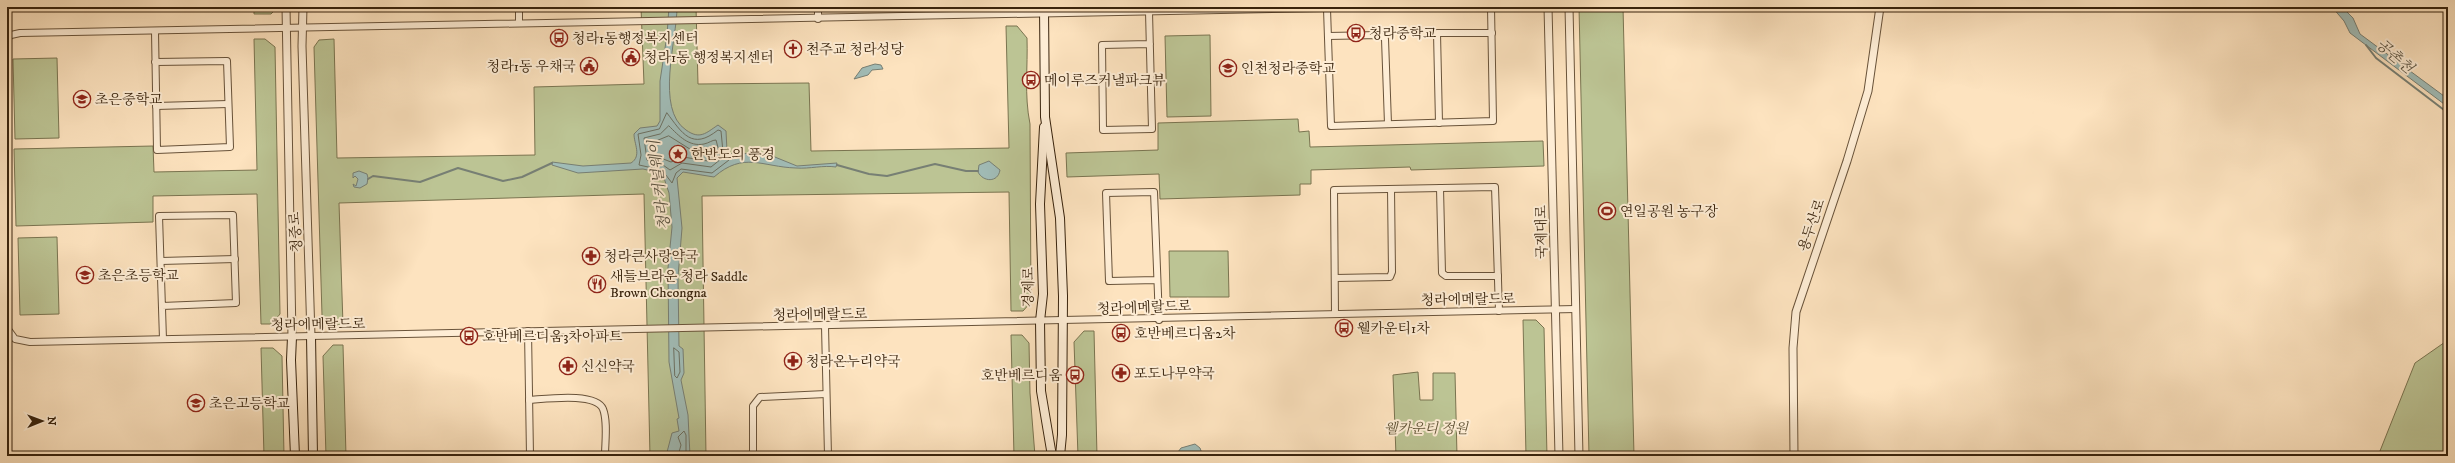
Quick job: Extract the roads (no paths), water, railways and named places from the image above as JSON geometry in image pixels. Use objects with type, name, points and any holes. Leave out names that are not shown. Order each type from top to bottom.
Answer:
[{"type":"main road","name":"경제로","points":[[1044,11],[1045,117],[1040,204],[1043,294],[1040,321],[1041,391],[1052,456]]},
{"type":"main road","name":"경제로","points":[[1045,117],[1060,218],[1062,321],[1062,435],[1060,456]]},
{"type":"main road","name":"청중로","points":[[311,336],[313,456]]},
{"type":"main road","name":"청중로","points":[[292,337],[291,368],[295,456]]},
{"type":"street","name":"청중로","points":[[286,7],[292,337]]},
{"type":"street","name":"청중로","points":[[303,7],[302,28],[311,336]]},
{"type":"street","points":[[519,7],[519,23]]},
{"type":"street","points":[[818,7],[818,19]]},
{"type":"street","points":[[7,39],[20,33],[519,23],[818,19],[1044,11],[1150,12],[1374,7]]},
{"type":"street","points":[[1327,9],[1332,126],[1493,122],[1491,7]]},
{"type":"street","name":"국제대로","points":[[1548,7],[1560,456]]},
{"type":"street","points":[[1569,7],[1579,456]]},
{"type":"street","name":"용두산로","points":[[1794,456],[1793,348],[1796,312],[1847,161],[1868,91],[1880,7]]},
{"type":"street","points":[[1150,12],[1152,129],[1103,130],[1102,45],[1150,44]]},
{"type":"street","points":[[155,31],[155,62],[157,150],[230,147],[227,61],[155,62]]},
{"type":"street","points":[[1439,123],[1438,33],[1492,33]]},
{"type":"street","points":[[1328,36],[1380,35],[1385,39],[1388,124]]},
{"type":"street","points":[[156,106],[228,104]]},
{"type":"street","points":[[1335,314],[1334,190],[1440,188],[1495,187],[1499,311]]},
{"type":"street","points":[[1440,188],[1442,274],[1446,276],[1498,276]]},
{"type":"street","points":[[1335,278],[1390,277],[1392,272],[1391,189]]},
{"type":"street","points":[[1157,280],[1109,280],[1106,193],[1154,192],[1157,280],[1158,320]]},
{"type":"street","points":[[162,306],[236,303],[233,215],[159,216],[163,339]]},
{"type":"street","points":[[161,261],[235,260]]},
{"type":"street","name":"청라에메랄드로","points":[[7,328],[15,339],[22,342],[713,327],[1158,320],[1335,314],[1576,309]]},
{"type":"street","points":[[825,326],[828,456]]},
{"type":"street","points":[[528,331],[530,456]]},
{"type":"street","points":[[753,456],[753,406],[760,397],[826,394]]},
{"type":"street","points":[[529,400],[582,398],[596,401],[601,405],[604,415],[605,456]]},
{"type":"water","points":[[669,7],[677,7],[670,73],[672,107],[677,120],[686,130],[695,135],[699,135],[706,133],[718,125],[726,131],[727,151],[731,154],[765,153],[797,166],[837,163],[836,167],[826,166],[801,168],[744,162],[735,164],[725,169],[714,177],[683,172],[677,178],[682,228],[678,277],[679,346],[683,349],[684,373],[681,380],[688,415],[690,456],[666,456],[672,433],[679,431],[677,419],[679,418],[669,362],[668,268],[672,227],[669,193],[664,178],[660,173],[643,169],[578,173],[552,165],[552,162],[583,166],[631,163],[634,160],[637,150],[634,134],[640,128],[657,126],[660,121],[660,81],[667,35]]},
{"type":"water","points":[[2332,7],[2342,7],[2353,18],[2360,34],[2448,99],[2448,107],[2350,33],[2344,21]]},
{"type":"water","points":[[875,64],[881,65],[883,69],[872,70],[868,75],[854,79],[862,68]]},
{"type":"water","points":[[989,161],[1000,170],[996,177],[990,180],[983,178],[978,172],[979,165]]},
{"type":"water","points":[[359,171],[367,174],[368,178],[367,184],[360,188],[354,187],[353,184],[356,186],[358,179],[355,176],[353,178],[353,173]]},
{"type":"water","points":[[1195,444],[1200,448],[1203,456],[1195,454],[1190,456],[1175,456],[1181,448]]},
{"type":"waterway","name":"공촌천","points":[[2366,45],[2376,58],[2448,113]]},
{"type":"waterway","points":[[368,179],[373,176],[420,182],[458,168],[503,181],[522,177],[552,163]]},
{"type":"waterway","points":[[837,165],[869,174],[887,176],[935,164],[966,171],[978,171]]},
{"type":"place","name":"청라중학교","points":[[1356,33]]},
{"type":"place","name":"청라1동행정복지센터","points":[[559,38]]},
{"type":"place","name":"천주교 청라성당","points":[[793,49]]},
{"type":"place","name":"청라1동 행정복지센터","points":[[631,57]]},
{"type":"place","name":"청라1동 우채국","points":[[589,66]]},
{"type":"place","name":"인천청라중학교","points":[[1228,68]]},
{"type":"place","name":"메이루즈커낼파크뷰","points":[[1031,80]]},
{"type":"place","name":"초은중학교","points":[[82,99]]},
{"type":"place","name":"한반도의 풍경","points":[[678,154]]},
{"type":"place","name":"연일공원 농구장","points":[[1607,211]]},
{"type":"place","name":"청라큰사랑약국","points":[[591,256]]},
{"type":"place","name":"초은초등학교","points":[[85,275]]},
{"type":"place","name":"새들브라운 청라 Saddle Brown Cheongna","points":[[597,284]]},
{"type":"place","name":"웰카운티1차","points":[[1344,328]]},
{"type":"place","name":"호반베르디움2차","points":[[1121,333]]},
{"type":"place","name":"호반베르디움3차아파트","points":[[469,336]]},
{"type":"place","name":"청라온누리약국","points":[[793,361]]},
{"type":"place","name":"신신약국","points":[[568,366]]},
{"type":"place","name":"포도나무약국","points":[[1121,373]]},
{"type":"place","name":"호반베르디움","points":[[1075,375]]},
{"type":"place","name":"초은고등학교","points":[[196,403]]},
{"type":"water label","name":"청라 커널웨이","points":[[659,185]]},
{"type":"park label","name":"웰카운티 정원","points":[[1426,428]]}]
